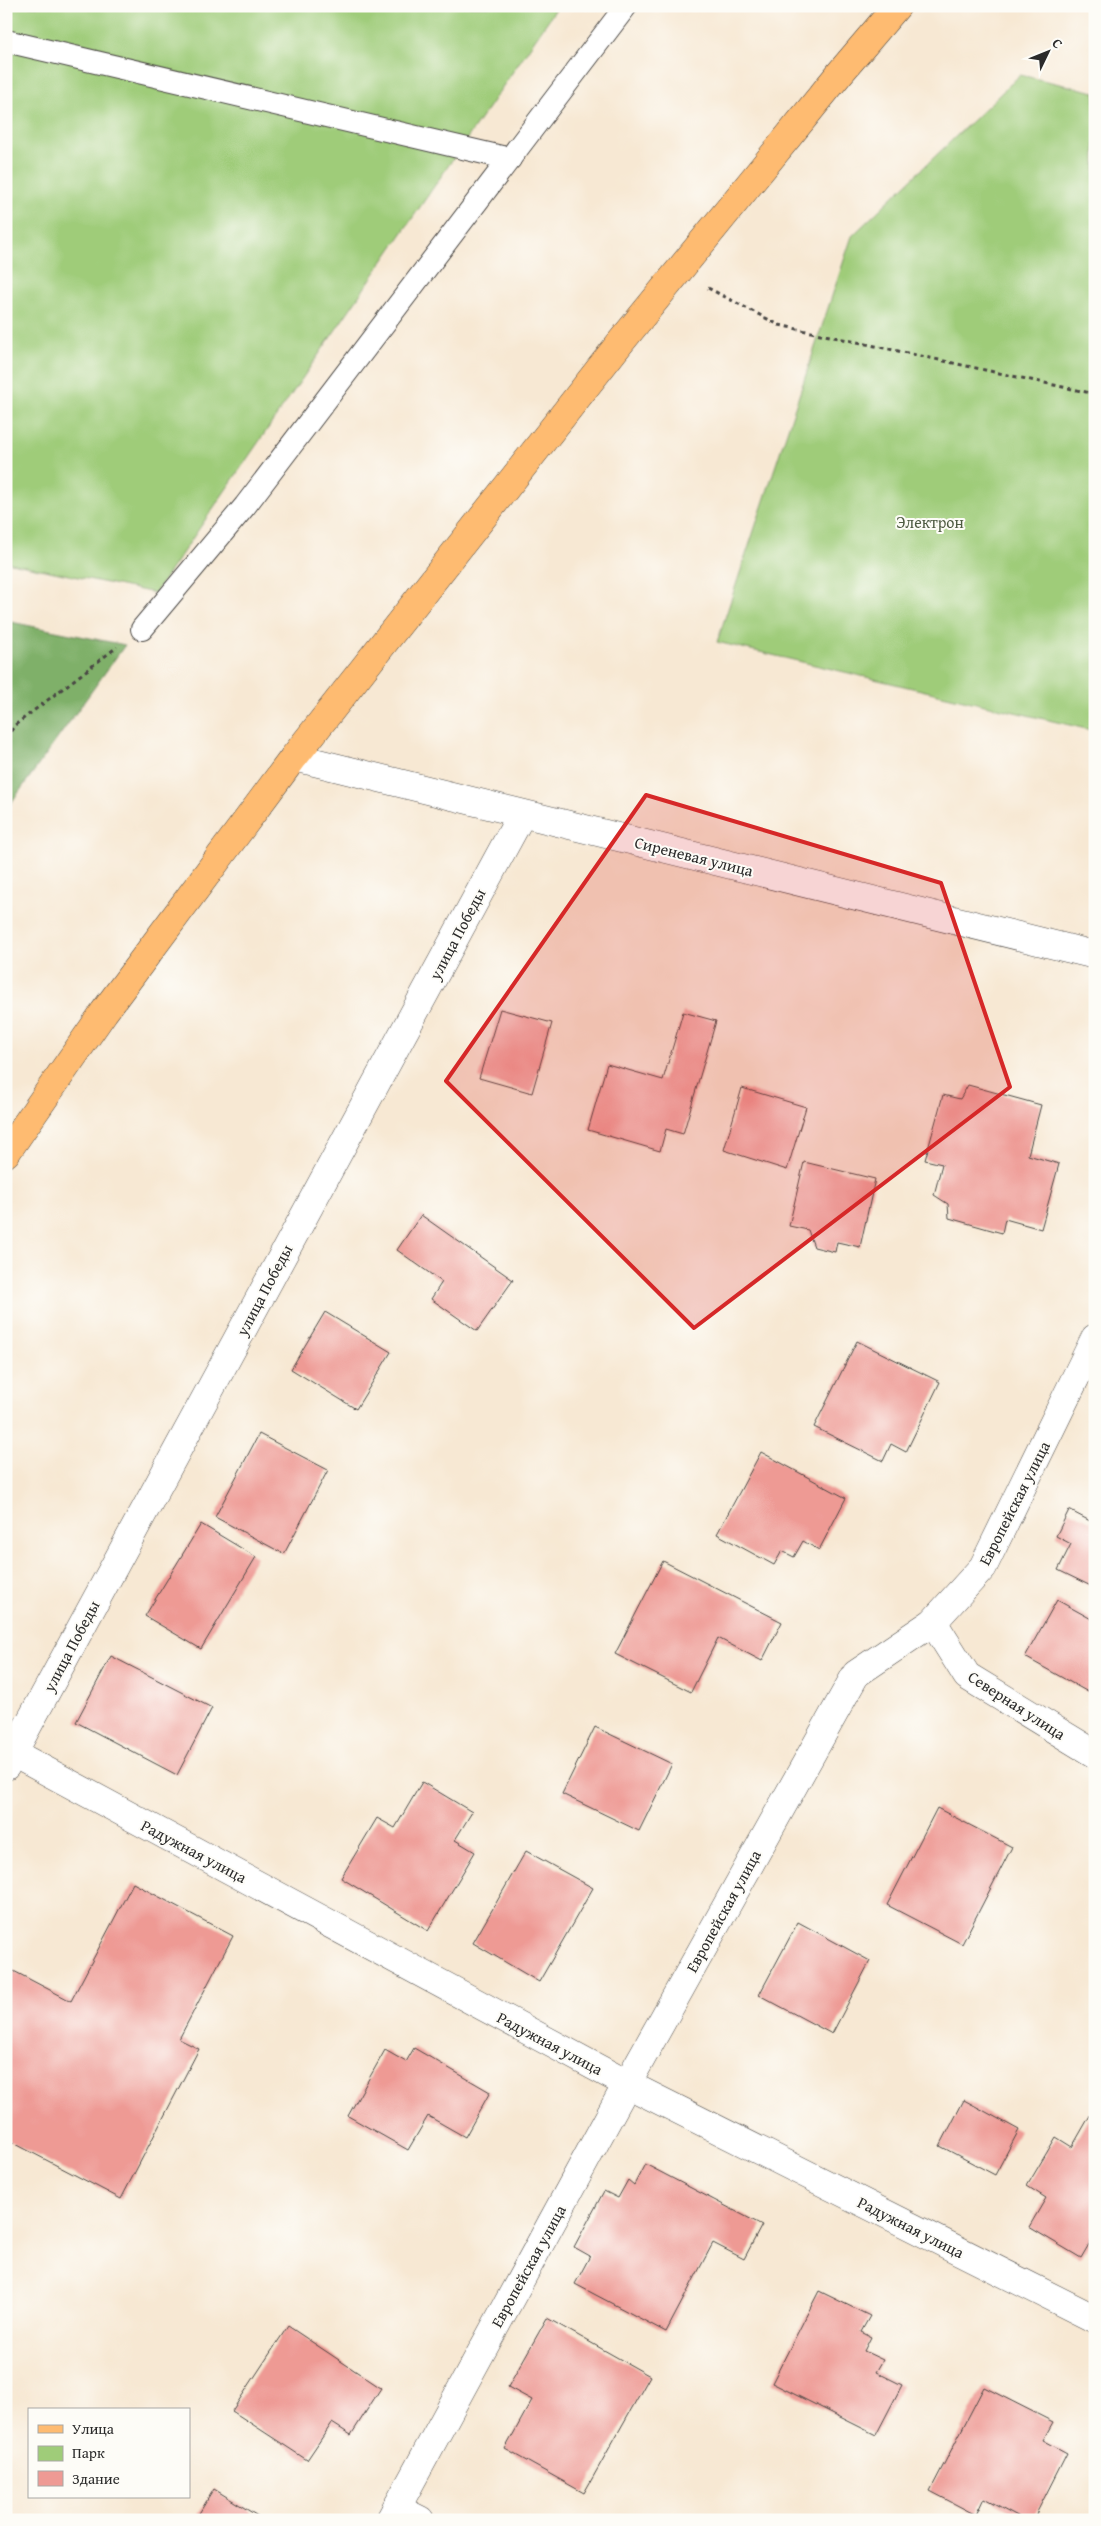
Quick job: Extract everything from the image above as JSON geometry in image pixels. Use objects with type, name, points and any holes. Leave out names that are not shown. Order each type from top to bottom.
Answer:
[{"type":"main road","points":[[6,1152],[104,1012],[294,757],[620,343],[897,6]]},
{"type":"street","name":"Сиреневая улица","points":[[294,757],[1095,955]]},
{"type":"street","name":"улица Победы","points":[[10,1759],[522,814]]},
{"type":"street","name":"Европейская улица","points":[[402,2516],[627,2084],[856,1674],[932,1622],[983,1567],[1095,1338]]},
{"type":"street","name":"Северная улица","points":[[932,1622],[967,1676],[1095,1754]]},
{"type":"street","name":"Радужная улица","points":[[10,1759],[627,2084],[1095,2319]]},
{"type":"lane","points":[[142,629],[245,506],[626,6]]},
{"type":"lane","points":[[6,41],[510,159]]},
{"type":"path","points":[[679,272],[779,325],[1095,394]]},
{"type":"path","points":[[6,738],[15,725],[142,629]]},
{"type":"highlighted area","points":[[646,795],[941,883],[1010,1087],[694,1328],[446,1081]]},
{"type":"green space","points":[[6,6],[558,6],[155,593],[6,562]]},
{"type":"green space","name":"Электрон","points":[[1020,75],[1095,92],[1095,731],[717,642],[852,236]]},
{"type":"green space","points":[[6,621],[125,645],[6,810]]},
{"type":"building","points":[[500,1009],[552,1023],[532,1093],[479,1078]]},
{"type":"building","points":[[683,1012],[716,1021],[683,1134],[666,1129],[660,1151],[588,1130],[607,1064],[663,1080]]},
{"type":"building","points":[[968,1085],[1041,1105],[1028,1155],[1059,1164],[1041,1229],[1005,1219],[1002,1233],[949,1218],[948,1204],[934,1195],[942,1164],[925,1160],[943,1095],[960,1099]]},
{"type":"building","points":[[742,1088],[806,1107],[787,1170],[724,1150]]},
{"type":"building","points":[[804,1162],[875,1179],[860,1247],[837,1242],[835,1252],[814,1247],[808,1230],[789,1226]]},
{"type":"building","points":[[421,1215],[513,1280],[477,1331],[431,1299],[442,1282],[397,1250]]},
{"type":"building","points":[[325,1312],[391,1352],[356,1409],[291,1369]]},
{"type":"building","points":[[857,1341],[940,1382],[906,1452],[891,1444],[883,1461],[814,1427]]},
{"type":"building","points":[[259,1434],[328,1470],[284,1554],[215,1517]]},
{"type":"building","points":[[761,1452],[846,1498],[819,1550],[803,1541],[794,1557],[782,1551],[774,1565],[717,1534]]},
{"type":"building","points":[[1069,1510],[1090,1521],[1095,1518],[1095,1588],[1058,1570],[1071,1544],[1056,1536]]},
{"type":"building","points":[[201,1524],[256,1557],[201,1649],[145,1616]]},
{"type":"building","points":[[663,1561],[782,1622],[762,1661],[718,1638],[691,1692],[615,1654]]},
{"type":"building","points":[[1057,1600],[1095,1621],[1095,1680],[1088,1692],[1025,1657]]},
{"type":"building","points":[[111,1656],[212,1708],[177,1775],[76,1722]]},
{"type":"building","points":[[595,1727],[672,1764],[639,1831],[562,1794]]},
{"type":"building","points":[[422,1782],[472,1812],[455,1840],[475,1852],[428,1931],[341,1878],[377,1818],[395,1828]]},
{"type":"building","points":[[937,1808],[1012,1847],[962,1944],[887,1905]]},
{"type":"building","points":[[526,1851],[593,1888],[539,1982],[473,1943]]},
{"type":"building","points":[[133,1883],[233,1936],[179,2039],[199,2049],[121,2199],[6,2139],[6,1967],[71,2001]]},
{"type":"building","points":[[798,1922],[870,1961],[832,2034],[759,1995]]},
{"type":"building","points":[[414,2048],[490,2092],[465,2137],[428,2116],[408,2150],[348,2116],[385,2050],[406,2062]]},
{"type":"building","points":[[964,2100],[1019,2130],[995,2175],[940,2146]]},
{"type":"building","points":[[1092,2112],[1095,2114],[1095,2234],[1081,2258],[1029,2227],[1046,2198],[1027,2186],[1056,2137],[1072,2147]]},
{"type":"building","points":[[645,2164],[762,2225],[744,2259],[713,2243],[666,2332],[575,2284],[590,2256],[574,2247],[604,2191],[618,2198],[628,2180],[634,2185]]},
{"type":"building","points":[[819,2291],[870,2316],[861,2332],[871,2337],[864,2351],[883,2360],[876,2372],[902,2385],[876,2435],[772,2383]]},
{"type":"building","points":[[547,2318],[650,2376],[584,2493],[505,2449],[532,2400],[508,2387]]},
{"type":"building","points":[[288,2326],[381,2388],[351,2435],[332,2423],[307,2460],[232,2411]]},
{"type":"building","points":[[984,2387],[1053,2422],[1043,2440],[1067,2453],[1033,2520],[1025,2520],[984,2498],[976,2515],[930,2491]]},
{"type":"building","points":[[214,2489],[264,2520],[195,2520]]}]
